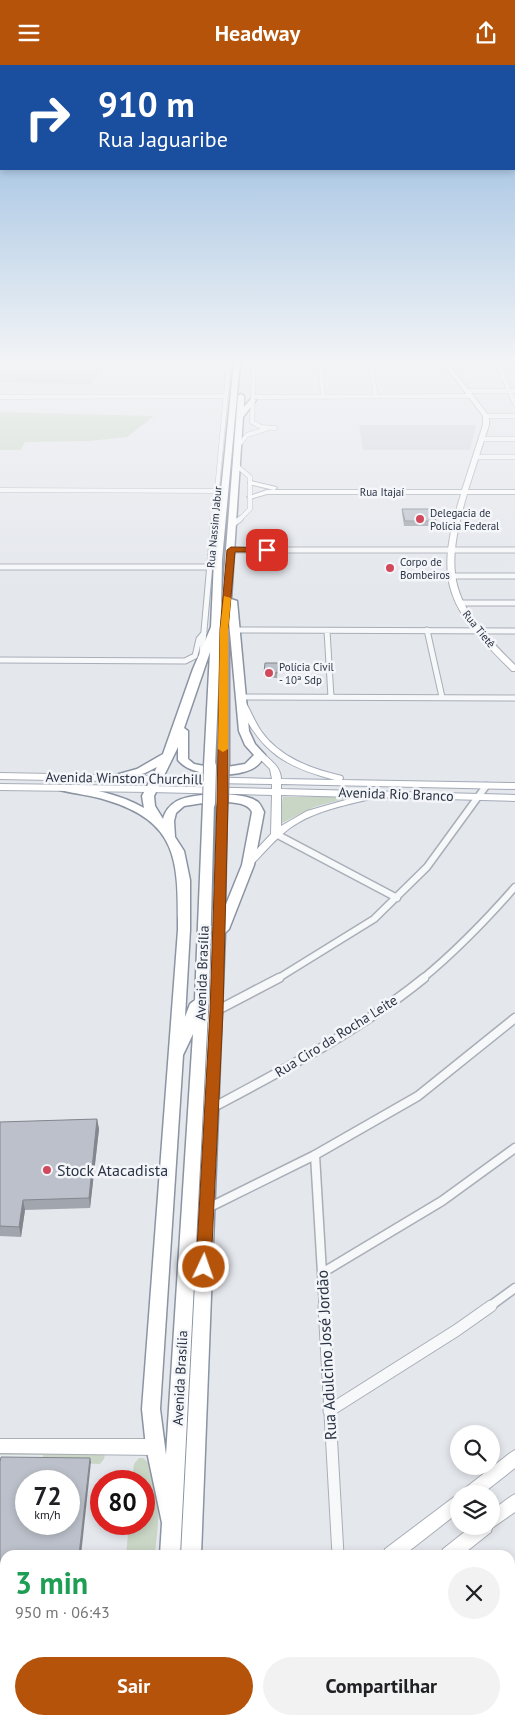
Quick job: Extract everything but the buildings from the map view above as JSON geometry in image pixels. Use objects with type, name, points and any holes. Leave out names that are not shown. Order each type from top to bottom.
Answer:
[{"type":"highway","name":"Avenida Brasília","points":[[170,1550],[202,993],[210,766],[209,631],[224,504],[228,439]]},
{"type":"highway","name":"Avenida Brasília","points":[[191,1550],[216,1011],[222,803],[224,630],[238,439]]},
{"type":"highway","points":[[216,491],[224,504]]},
{"type":"highway","points":[[183,714],[182,755],[183,760],[191,767],[202,769],[241,769],[254,764],[260,755],[246,738],[229,574]]},
{"type":"highway","points":[[172,1524],[154,1447],[151,1409],[184,930],[184,880],[178,851],[149,806],[148,796],[152,784],[168,756],[200,665],[209,631]]},
{"type":"highway","points":[[116,778],[141,771],[168,756]]},
{"type":"highway","points":[[64,788],[105,795],[127,803],[146,814],[167,833]]},
{"type":"highway","points":[[167,833],[171,812],[183,802],[235,799],[254,804],[258,812],[248,865],[218,943]]},
{"type":"highway","points":[[174,1066],[202,993]]},
{"type":"street","name":"Rua Nassim Jabur","points":[[186,661],[195,656],[199,639],[209,631],[210,567],[221,439]]},
{"type":"street","points":[[238,446],[243,439]]},
{"type":"street","name":"Rua Tietê","points":[[482,439],[465,490],[451,550],[450,576],[459,603],[478,631],[515,669]]},
{"type":"street","points":[[476,457],[515,457]]},
{"type":"street","points":[[232,525],[249,511],[251,483],[248,475],[237,466]]},
{"type":"street","name":"Rua Itajaí","points":[[251,483],[267,490]]},
{"type":"street","name":"Rua Itajaí","points":[[250,497],[267,490],[465,490],[515,488]]},
{"type":"street","points":[[0,490],[216,491]]},
{"type":"street","name":"Rua Itajaí","points":[[465,490],[515,492]]},
{"type":"street","points":[[231,550],[515,550]]},
{"type":"street","points":[[0,567],[210,567]]},
{"type":"street","points":[[450,576],[515,576]]},
{"type":"street","points":[[459,603],[515,603]]},
{"type":"street","points":[[235,630],[515,631]]},
{"type":"street","points":[[326,631],[331,697]]},
{"type":"street","points":[[427,631],[442,697]]},
{"type":"street","points":[[0,660],[186,661],[200,665]]},
{"type":"street","points":[[365,784],[315,772],[278,753],[262,740],[253,727],[241,698],[515,698]]},
{"type":"street","points":[[260,755],[274,768],[278,781],[276,834]]},
{"type":"street","name":"Avenida Winston Churchill","points":[[0,776],[116,778],[152,784],[278,791]]},
{"type":"street","name":"Avenida Rio Branco","points":[[278,781],[515,786]]},
{"type":"street","name":"Avenida Winston Churchill","points":[[0,787],[64,788],[278,781]]},
{"type":"street","points":[[216,1011],[294,970],[374,919],[427,867],[480,797],[486,786]]},
{"type":"street","name":"Avenida Rio Branco","points":[[278,791],[515,797]]},
{"type":"street","points":[[248,865],[276,834],[305,815],[340,803],[380,794]]},
{"type":"street","points":[[276,834],[397,898]]},
{"type":"street","name":"Rua Ciro da Rocha Leite","points":[[212,1109],[294,1064],[392,1004],[449,957],[487,919],[515,887]]},
{"type":"street","points":[[206,1209],[315,1155],[418,1096],[515,1018]]},
{"type":"street","points":[[322,1273],[442,1201],[515,1147]]},
{"type":"street","name":"Rua Adulcino José Jordão","points":[[315,1155],[338,1550]]},
{"type":"street","points":[[329,1411],[457,1330],[515,1288]]},
{"type":"street","points":[[0,1446],[154,1447]]},
{"type":"street","points":[[480,1485],[515,1458]]},
{"type":"street","points":[[500,1514],[515,1502]]},
{"type":"street","points":[[397,1550],[450,1509]]},
{"type":"street","points":[[455,1550],[474,1535]]},
{"type":"shaded area","points":[[361,439],[473,439],[470,450],[363,450]]},
{"type":"green space","points":[[0,439],[104,439],[25,442],[21,450],[0,450]]},
{"type":"green space","points":[[283,797],[351,797],[314,807],[278,825]]},
{"type":"green space","points":[[0,1449],[105,1454],[100,1464],[43,1462],[43,1455],[0,1455]]},
{"type":"green space","points":[[139,1458],[143,1458],[152,1470],[133,1470],[134,1464]]},
{"type":"green space","points":[[155,1477],[159,1503],[155,1550],[126,1550],[128,1535],[155,1535]]},
{"type":"slow traffic","points":[[223,749],[226,598]]},
{"type":"place","name":"Delegacia de Polícia Federal","points":[[420,519]]},
{"type":"place","name":"Corpo de Bombeiros","points":[[390,568]]},
{"type":"place","name":"Polícia Civil - 10ª Sdp","points":[[269,673]]},
{"type":"place","name":"Stock Atacadista","points":[[47,1170]]},
{"type":"route","points":[[204,1267],[216,1011],[222,803],[224,630],[227,590],[231,550],[267,550]]}]
